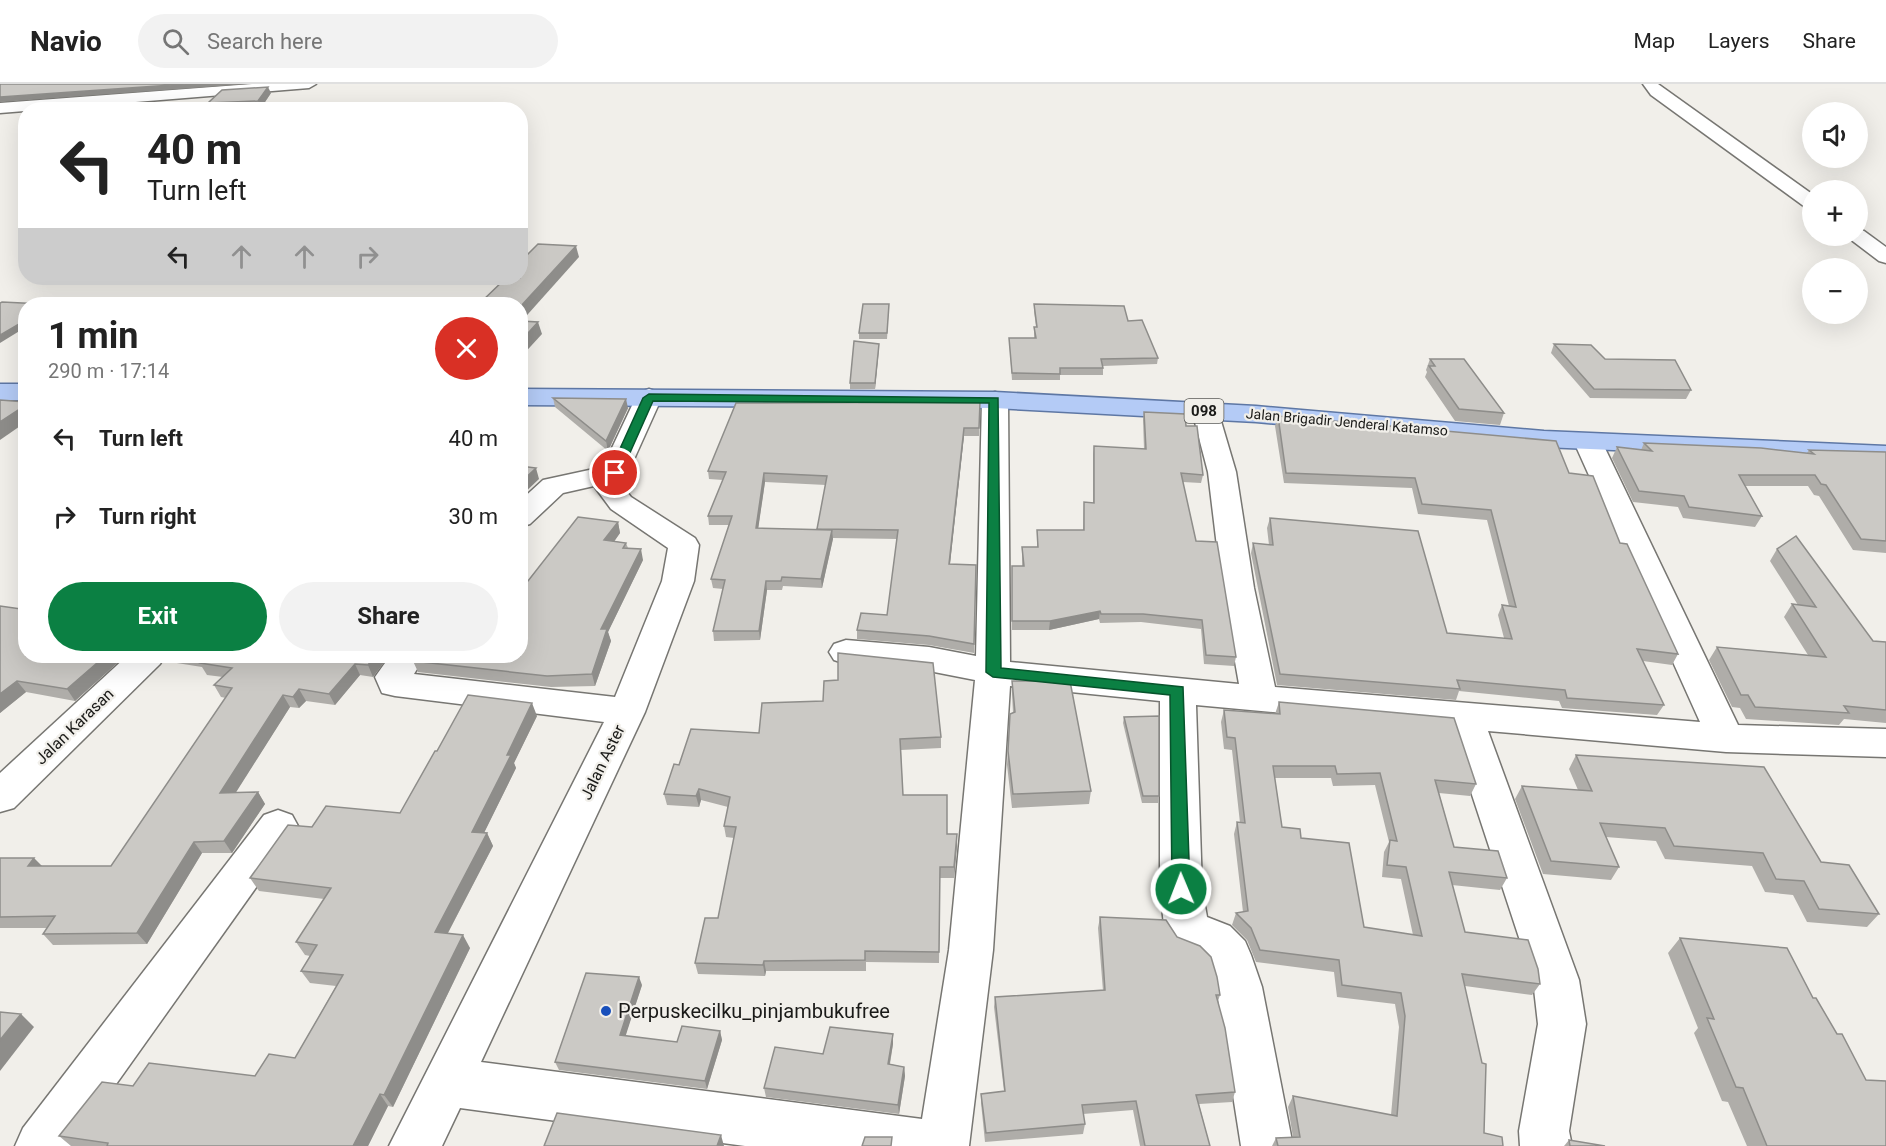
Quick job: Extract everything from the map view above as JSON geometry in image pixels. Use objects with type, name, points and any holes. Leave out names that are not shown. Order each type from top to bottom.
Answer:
[{"type":"main road","points":[[0,392],[18,392]]},
{"type":"main road","name":"Jalan Brigadir Jenderal Katamso","points":[[528,397],[995,400],[1205,411],[1588,442],[1886,454]]},
{"type":"street","points":[[66,102],[230,87],[309,84]]},
{"type":"street","points":[[1650,84],[1656,92],[1802,196]]},
{"type":"street","points":[[0,108],[18,106]]},
{"type":"street","points":[[1868,244],[1886,257]]},
{"type":"street","points":[[528,510],[553,486],[615,473],[649,398]]},
{"type":"street","points":[[943,1146],[971,950],[993,672],[995,400]]},
{"type":"street","points":[[1205,411],[1222,472],[1238,588],[1260,699]]},
{"type":"street","points":[[1588,442],[1726,738]]},
{"type":"street","name":"Jalan Aster","points":[[415,1146],[627,712],[678,581],[684,545],[621,503],[609,486],[615,473]]},
{"type":"street","points":[[846,652],[929,659],[993,672],[1260,699],[1726,738],[1886,743]]},
{"type":"street","name":"Jalan Karasan","points":[[0,797],[141,663]]},
{"type":"street","points":[[403,663],[393,677],[395,684],[627,712]]},
{"type":"street","points":[[1178,691],[1181,889],[1186,925],[1192,932],[1214,940],[1229,955],[1239,987],[1267,1146]]},
{"type":"street","points":[[1464,715],[1556,980],[1562,1024],[1544,1131],[1546,1146]]},
{"type":"street","points":[[41,1146],[278,826]]},
{"type":"street","points":[[448,1082],[936,1146]]},
{"type":"building","points":[[0,84],[186,84],[0,97]]},
{"type":"building","points":[[268,87],[258,101],[209,102],[222,90]]},
{"type":"building","points":[[538,244],[576,246],[528,298],[486,297],[499,285],[528,285],[528,254]]},
{"type":"building","points":[[0,303],[18,303],[18,325],[0,335]]},
{"type":"building","points":[[863,304],[889,304],[887,333],[859,333]]},
{"type":"building","points":[[1034,304],[1124,306],[1128,321],[1142,320],[1158,358],[1101,359],[1103,368],[1060,368],[1060,374],[1012,373],[1009,338],[1036,338]]},
{"type":"building","points":[[528,321],[538,322],[528,333]]},
{"type":"building","points":[[854,341],[879,344],[875,383],[850,383]]},
{"type":"building","points":[[1554,344],[1591,345],[1605,359],[1675,360],[1691,390],[1594,389]]},
{"type":"building","points":[[1430,359],[1464,359],[1504,413],[1459,409],[1429,366],[1435,366]]},
{"type":"building","points":[[553,398],[626,399],[606,441]]},
{"type":"building","points":[[0,400],[18,401],[18,410],[0,422]]},
{"type":"building","points":[[980,402],[979,428],[964,428],[949,564],[976,565],[974,644],[929,636],[857,630],[861,613],[887,615],[898,530],[817,529],[827,476],[764,473],[756,528],[832,530],[821,579],[782,577],[781,581],[766,581],[759,631],[713,631],[725,580],[711,579],[732,516],[708,516],[726,472],[708,471],[736,403]]},
{"type":"building","points":[[1144,412],[1185,414],[1186,426],[1197,426],[1203,475],[1181,473],[1196,541],[1217,542],[1236,657],[1206,655],[1202,620],[1143,614],[1101,614],[1100,611],[1050,621],[1012,621],[1012,566],[1024,566],[1022,547],[1038,547],[1037,530],[1084,530],[1084,502],[1094,503],[1094,446],[1146,449]]},
{"type":"building","points":[[1278,416],[1556,441],[1569,473],[1593,476],[1620,543],[1627,544],[1678,654],[1637,649],[1664,705],[1567,698],[1565,690],[1457,680],[1460,689],[1280,674],[1253,543],[1273,545],[1270,518],[1418,531],[1447,633],[1512,639],[1502,605],[1516,607],[1491,510],[1422,504],[1415,478],[1286,473]]},
{"type":"building","points":[[1644,443],[1761,448],[1814,454],[1809,450],[1886,452],[1886,541],[1861,539],[1826,485],[1821,484],[1815,475],[1739,475],[1762,516],[1689,507],[1684,496],[1639,491],[1617,447],[1652,451]]},
{"type":"building","points":[[528,467],[536,468],[528,476]]},
{"type":"building","points":[[578,517],[618,522],[604,540],[626,543],[623,548],[641,549],[601,629],[607,629],[592,674],[547,676],[431,663],[528,663],[528,581]]},
{"type":"building","points":[[1796,536],[1873,641],[1886,642],[1886,710],[1844,706],[1849,713],[1755,707],[1748,695],[1741,695],[1717,647],[1826,657],[1792,604],[1816,607],[1777,549]]},
{"type":"building","points":[[0,606],[18,609],[18,663],[97,663],[67,689],[17,681],[0,694]]},
{"type":"building","points":[[838,653],[933,663],[941,737],[900,739],[903,795],[947,795],[947,834],[957,834],[954,867],[940,867],[939,952],[865,951],[865,960],[764,961],[763,965],[695,963],[705,918],[718,918],[736,827],[724,826],[730,797],[699,789],[696,796],[664,794],[674,764],[679,765],[691,729],[759,733],[762,703],[823,701],[824,681],[838,680]]},
{"type":"building","points":[[200,663],[370,663],[368,665],[355,664],[329,694],[299,689],[293,697],[283,695],[220,793],[258,792],[224,841],[194,842],[137,933],[43,934],[55,916],[0,917],[0,858],[34,858],[28,866],[111,866],[232,688],[214,685],[232,668]]},
{"type":"building","points":[[1012,681],[1070,681],[1091,791],[1013,794],[1008,751],[1010,714],[1015,712]]},
{"type":"building","points":[[468,695],[532,703],[507,755],[511,755],[472,832],[487,833],[435,932],[463,935],[384,1095],[380,1094],[353,1146],[107,1146],[108,1143],[59,1136],[102,1082],[133,1086],[149,1063],[255,1076],[269,1054],[295,1058],[343,975],[301,971],[317,945],[296,942],[331,888],[250,878],[288,825],[312,827],[326,806],[400,813]]},
{"type":"building","points":[[1279,702],[1454,718],[1476,784],[1435,780],[1454,847],[1498,851],[1507,878],[1449,872],[1465,932],[1528,940],[1538,969],[1540,984],[1462,974],[1482,1063],[1486,1064],[1484,1133],[1502,1137],[1503,1146],[1278,1146],[1276,1138],[1300,1137],[1293,1096],[1397,1116],[1405,1016],[1401,993],[1342,985],[1339,960],[1260,950],[1251,928],[1236,913],[1248,911],[1237,822],[1245,823],[1235,738],[1227,737],[1224,710],[1280,714]],"holes":[[[1273,766],[1335,766],[1337,774],[1380,773],[1397,841],[1390,840],[1387,865],[1406,867],[1422,936],[1364,927],[1349,843],[1301,838],[1300,829],[1282,827]]]},
{"type":"building","points":[[1159,716],[1159,796],[1143,796],[1124,717]]},
{"type":"building","points":[[1576,755],[1764,767],[1821,862],[1849,865],[1879,914],[1819,909],[1804,881],[1776,879],[1763,853],[1674,846],[1665,828],[1600,823],[1619,867],[1551,861],[1522,786],[1592,791]]},
{"type":"building","points":[[1100,917],[1166,920],[1177,937],[1200,946],[1211,957],[1217,977],[1220,995],[1216,995],[1225,1028],[1235,1092],[1196,1095],[1210,1146],[1145,1146],[1136,1101],[1082,1105],[1085,1124],[986,1133],[981,1094],[1005,1091],[995,997],[1105,990]]},
{"type":"building","points":[[1680,938],[1787,948],[1813,998],[1816,998],[1837,1034],[1842,1034],[1866,1080],[1886,1081],[1886,1146],[1767,1146],[1743,1088],[1736,1087],[1707,1018],[1714,1019]]},
{"type":"building","points":[[586,973],[639,977],[620,1035],[677,1042],[682,1026],[720,1031],[705,1081],[555,1062]]},
{"type":"building","points":[[0,1012],[21,1014],[0,1040]]},
{"type":"building","points":[[830,1027],[893,1034],[888,1064],[904,1067],[898,1105],[764,1088],[775,1047],[823,1054]]},
{"type":"building","points":[[557,1113],[721,1135],[717,1146],[544,1146]]},
{"type":"building","points":[[865,1137],[892,1137],[891,1146],[862,1146]]},
{"type":"building","points":[[1569,1140],[1605,1146],[1570,1146]]},
{"type":"place","name":"Perpuskecilku_pinjambukufree","points":[[606,1011]]},
{"type":"route","points":[[615,473],[649,398],[995,400],[993,672],[1178,691],[1181,889]]}]
